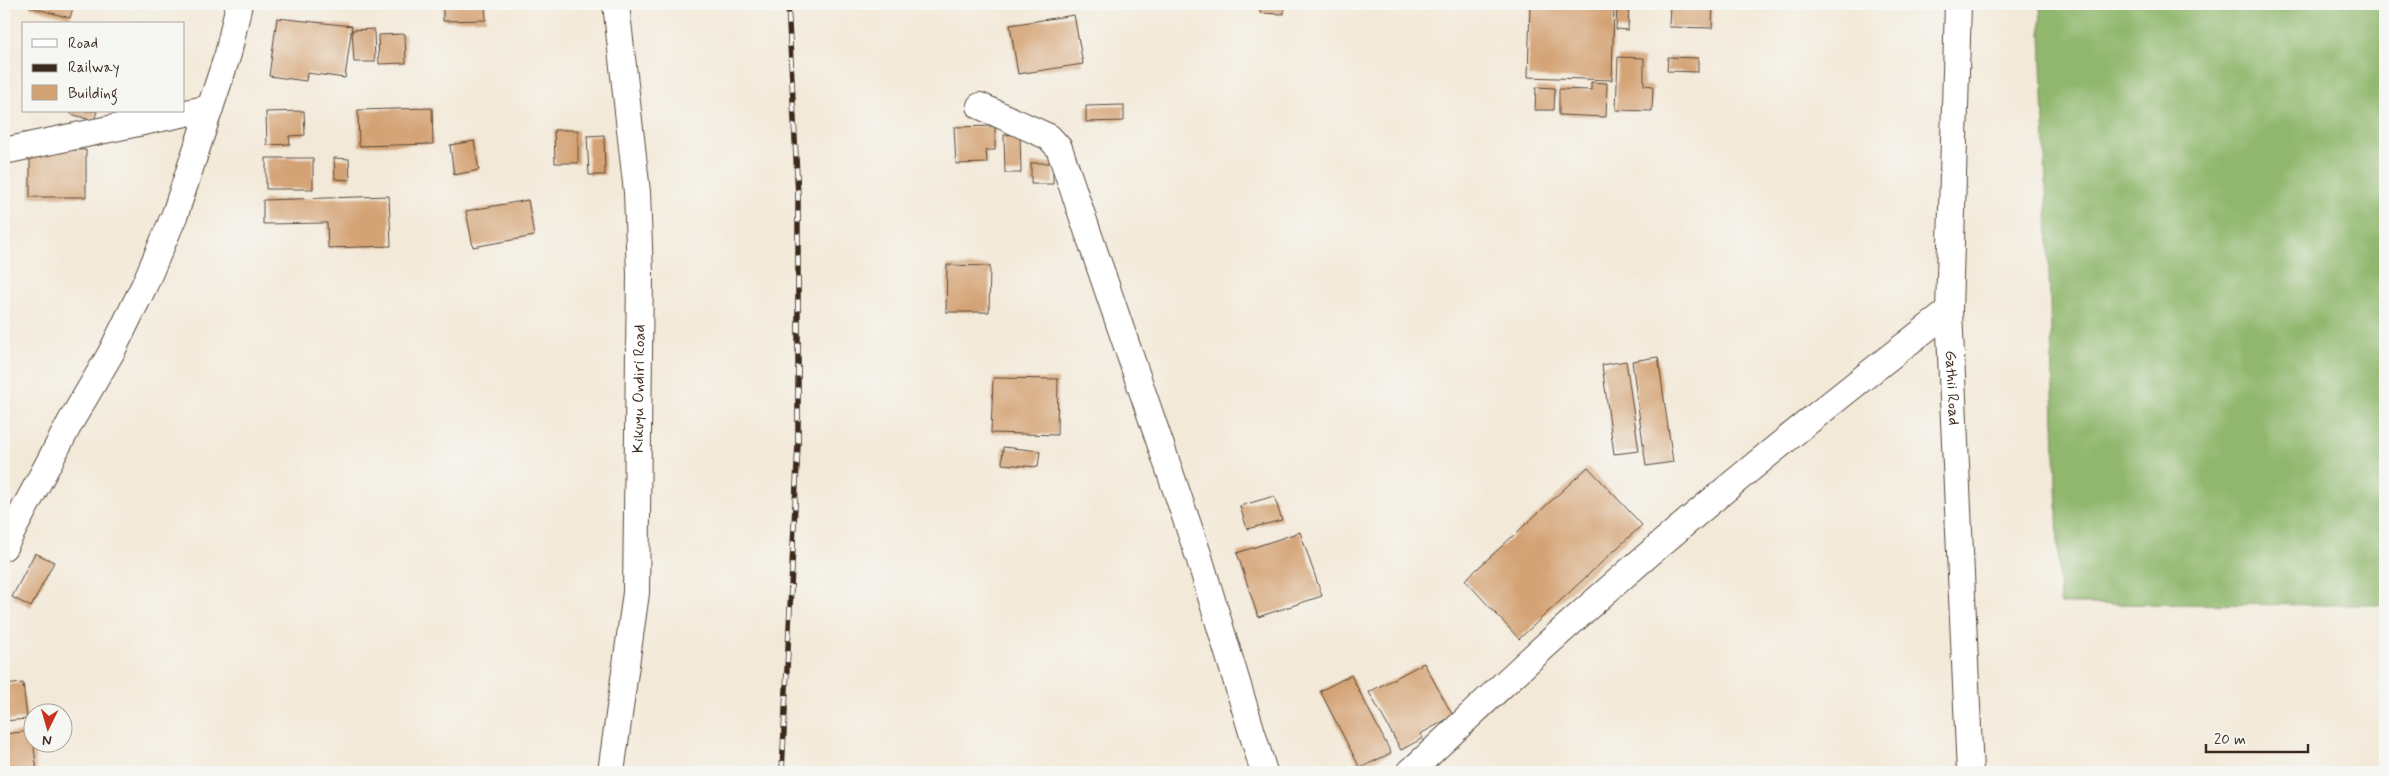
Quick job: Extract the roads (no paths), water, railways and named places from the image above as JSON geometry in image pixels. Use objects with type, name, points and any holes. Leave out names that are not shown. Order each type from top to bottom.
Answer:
[{"type":"street","points":[[4,547],[71,421],[111,353],[144,286],[175,214],[228,54],[239,4]]},
{"type":"street","name":"Kikuyu Ondiri Road","points":[[611,772],[636,593],[640,274],[637,192],[616,4]]},
{"type":"street","name":"Gathii Road","points":[[1958,4],[1949,311],[1970,772]]},
{"type":"street","points":[[980,106],[1049,137],[1058,148],[1199,557],[1264,772]]},
{"type":"street","points":[[4,151],[210,108]]},
{"type":"street","points":[[1410,772],[1565,627],[1742,476],[1865,375],[1949,311]]},
{"type":"railway","points":[[782,772],[798,444],[798,196],[788,4]]}]
